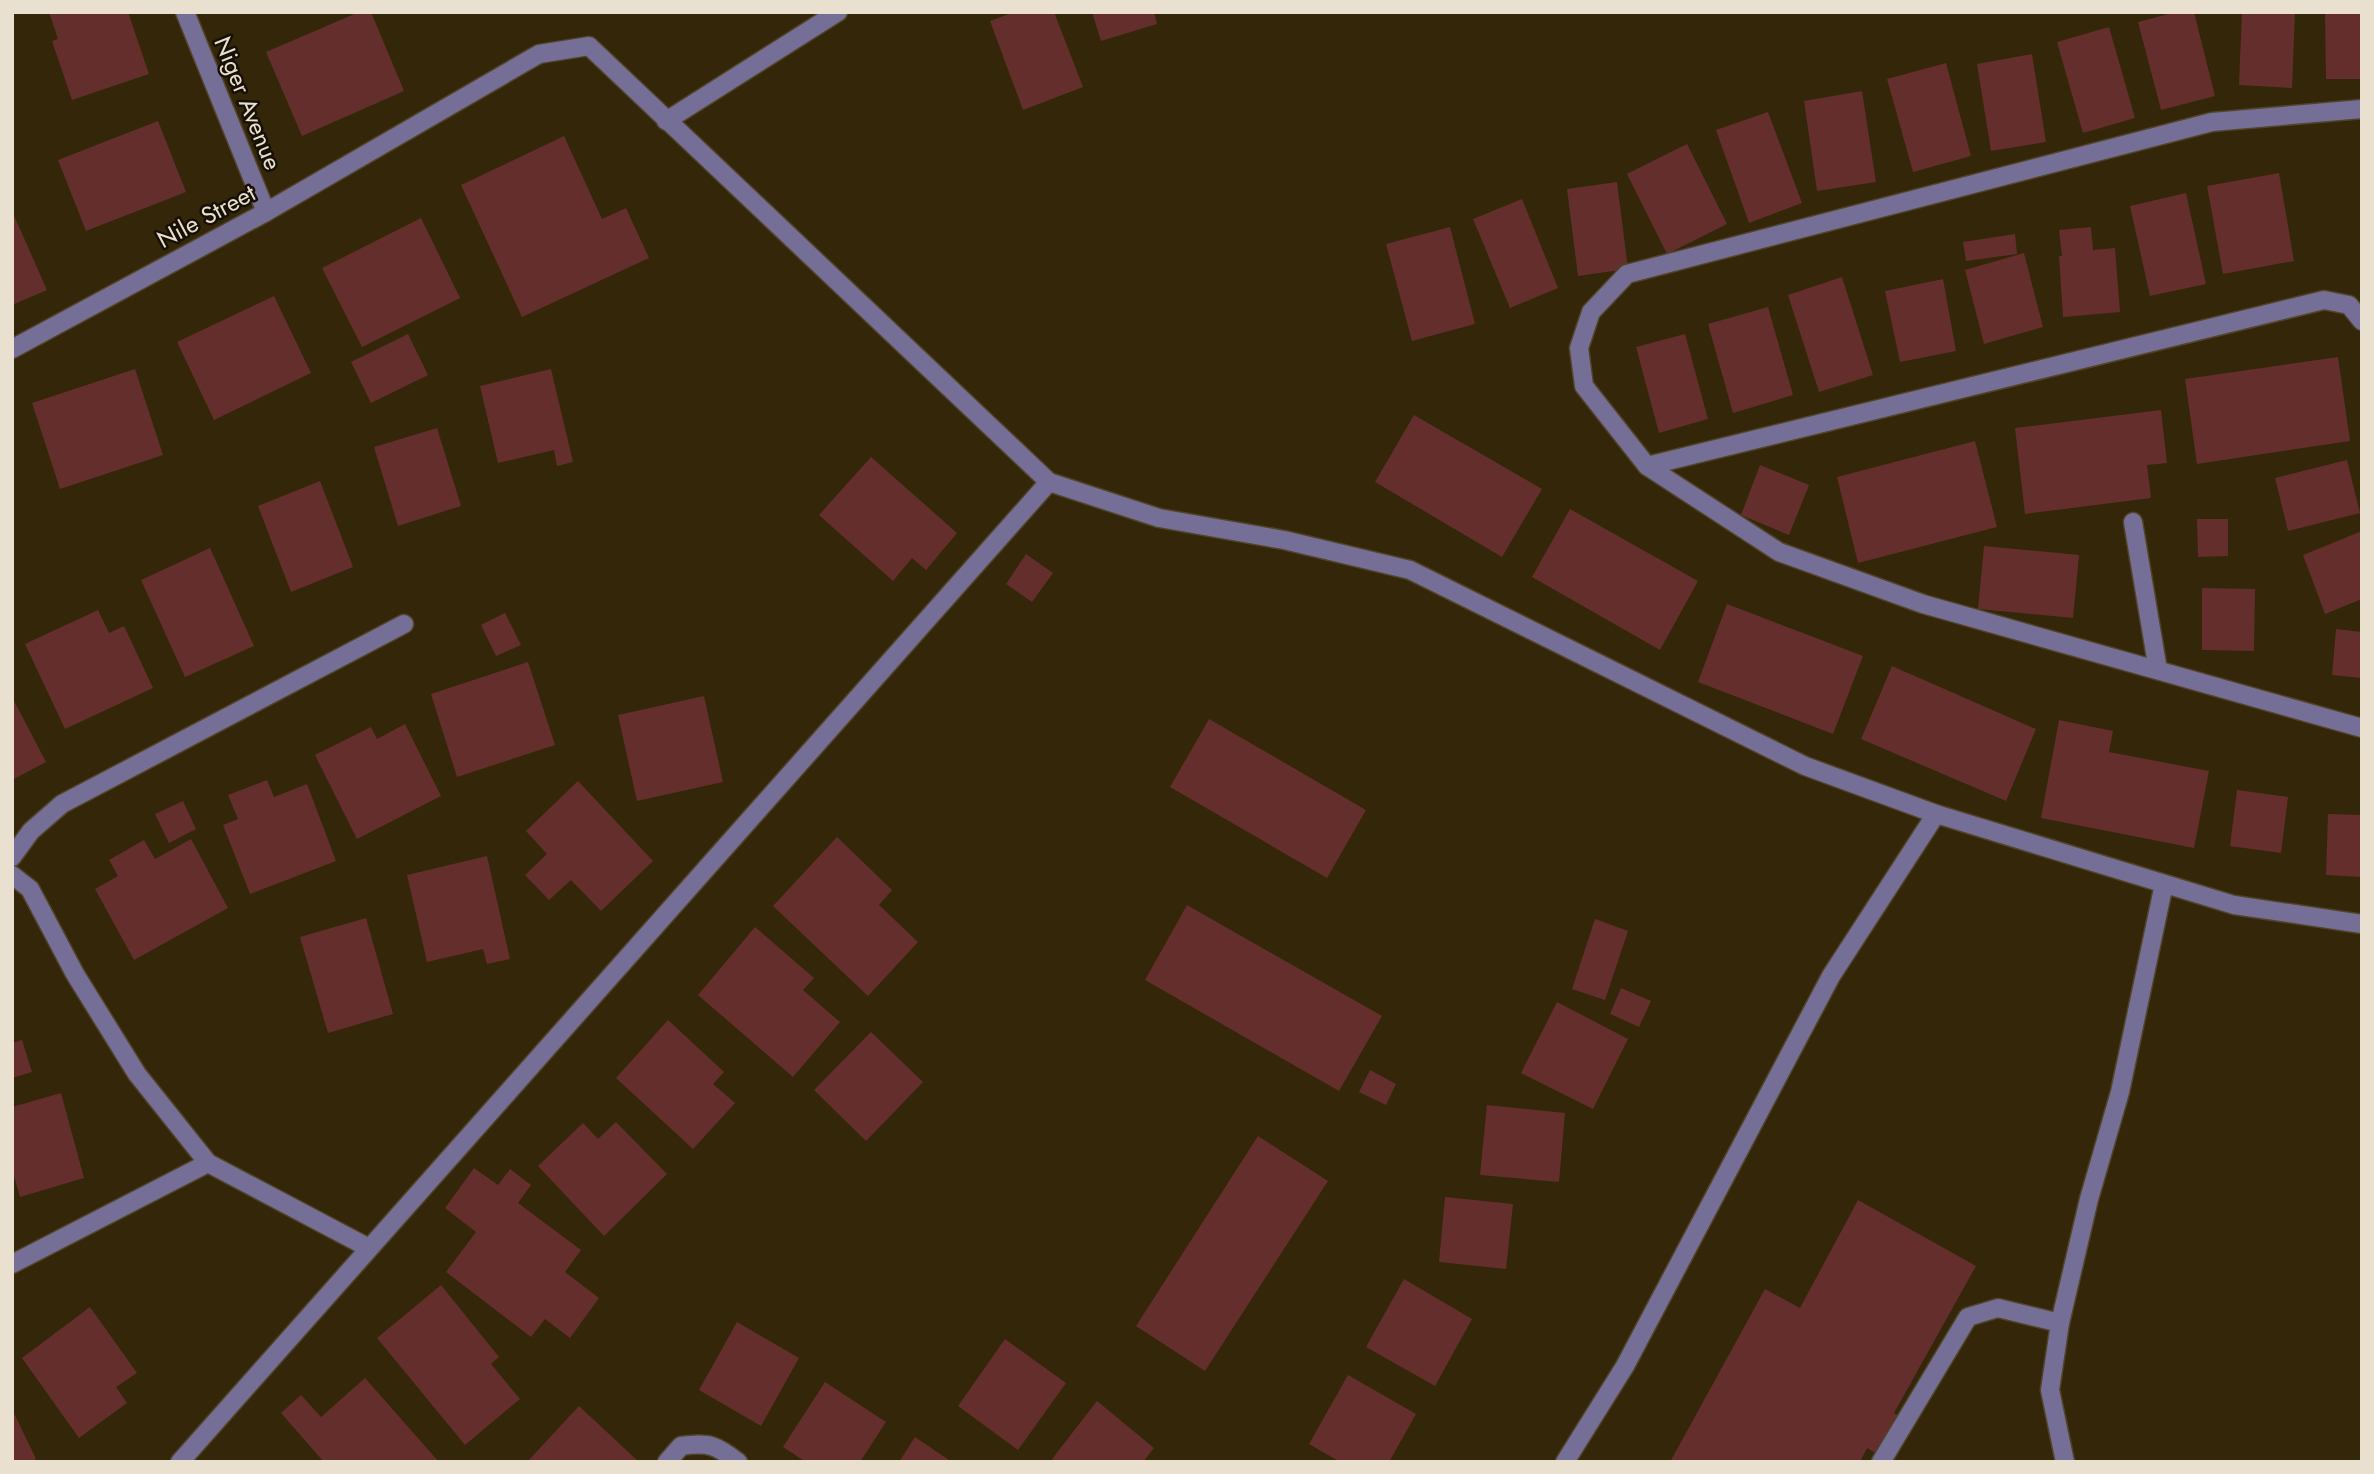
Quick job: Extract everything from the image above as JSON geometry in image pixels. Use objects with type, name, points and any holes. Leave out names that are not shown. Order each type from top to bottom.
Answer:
[{"type":"street","name":"Niger Avenue","points":[[184,12],[266,212]]},
{"type":"street","points":[[838,12],[666,121],[1049,482],[1159,518],[1284,540],[1410,570],[1805,766],[1936,814],[2234,905],[2362,924]]},
{"type":"street","name":"Nile Street","points":[[12,349],[266,212],[540,54],[589,46],[666,121]]},
{"type":"street","points":[[2362,110],[2212,121],[1627,274],[1591,312],[1578,348],[1584,386],[1647,466],[1779,552],[1923,604],[2362,728]]},
{"type":"street","points":[[1647,466],[2324,300],[2349,305],[2362,321]]},
{"type":"street","points":[[180,1462],[1049,482]]},
{"type":"street","points":[[2133,522],[2158,670]]},
{"type":"street","points":[[12,857],[32,831],[62,804],[404,624]]},
{"type":"street","points":[[1565,1462],[1625,1366],[1831,976],[1936,814]]},
{"type":"street","points":[[12,875],[30,889],[75,974],[137,1074],[208,1163],[369,1248]]},
{"type":"street","points":[[2065,1462],[2050,1390],[2060,1323],[2089,1199],[2120,1092],[2164,884]]},
{"type":"street","points":[[12,1264],[208,1163]]},
{"type":"street","points":[[1881,1462],[1968,1317],[1998,1308],[2060,1323]]},
{"type":"street","points":[[667,1462],[681,1446],[699,1444],[718,1446],[738,1462]]},
{"type":"building","points":[[49,12],[128,12],[149,74],[72,100],[52,41],[58,39]]},
{"type":"building","points":[[359,12],[371,12],[404,91],[302,136],[266,52]]},
{"type":"building","points":[[1014,12],[1054,12],[1083,87],[1023,110],[990,21]]},
{"type":"building","points":[[1092,12],[1154,12],[1157,24],[1101,41]]},
{"type":"building","points":[[2176,12],[2194,12],[2215,96],[2161,110],[2138,22]]},
{"type":"building","points":[[2242,12],[2295,12],[2292,88],[2239,85]]},
{"type":"building","points":[[2325,12],[2362,12],[2362,79],[2326,79]]},
{"type":"building","points":[[2109,27],[2135,118],[2083,133],[2057,42]]},
{"type":"building","points":[[2032,54],[2046,142],[1991,151],[1977,64]]},
{"type":"building","points":[[1946,63],[1971,156],[1913,172],[1887,79]]},
{"type":"building","points":[[1862,91],[1876,182],[1817,191],[1804,101]]},
{"type":"building","points":[[1768,112],[1802,203],[1749,223],[1716,130]]},
{"type":"building","points":[[158,121],[186,192],[86,231],[58,160]]},
{"type":"building","points":[[564,136],[602,219],[626,208],[649,258],[522,317],[461,185]]},
{"type":"building","points":[[1687,144],[1727,224],[1667,254],[1627,174]]},
{"type":"building","points":[[2279,173],[2294,261],[2223,274],[2207,186]]},
{"type":"building","points":[[1617,182],[1628,269],[1578,276],[1567,189]]},
{"type":"building","points":[[2186,193],[2206,284],[2150,296],[2130,206]]},
{"type":"building","points":[[1522,199],[1558,288],[1510,308],[1473,219]]},
{"type":"building","points":[[12,211],[47,290],[12,305]]},
{"type":"building","points":[[421,218],[460,298],[362,347],[322,268]]},
{"type":"building","points":[[1450,227],[1475,324],[1412,341],[1386,244]]},
{"type":"building","points":[[2091,227],[2093,250],[2115,248],[2120,312],[2063,317],[2059,230]]},
{"type":"building","points":[[2015,234],[2017,254],[1966,261],[1963,242]]},
{"type":"building","points":[[2024,253],[2043,327],[1984,344],[1965,270]]},
{"type":"building","points":[[1842,277],[1873,375],[1819,392],[1788,295]]},
{"type":"building","points":[[1943,279],[1956,351],[1900,362],[1885,291]]},
{"type":"building","points":[[274,296],[311,373],[214,420],[177,342]]},
{"type":"building","points":[[1768,307],[1793,395],[1733,413],[1708,324]]},
{"type":"building","points":[[408,334],[428,375],[371,403],[351,362]]},
{"type":"building","points":[[1685,334],[1708,419],[1659,433],[1636,347]]},
{"type":"building","points":[[2338,357],[2350,441],[2197,464],[2185,379]]},
{"type":"building","points":[[135,369],[163,455],[60,489],[32,403]]},
{"type":"building","points":[[551,369],[573,462],[557,466],[554,450],[498,463],[480,386]]},
{"type":"building","points":[[2161,410],[2167,463],[2147,465],[2151,498],[2025,514],[2015,428]]},
{"type":"building","points":[[1414,415],[1542,489],[1502,557],[1375,482]]},
{"type":"building","points":[[437,428],[461,506],[398,526],[374,447]]},
{"type":"building","points":[[1975,441],[1997,527],[1858,563],[1837,477]]},
{"type":"building","points":[[871,457],[957,533],[926,570],[912,558],[893,581],[819,515]]},
{"type":"building","points":[[2347,460],[2360,513],[2288,531],[2275,478]]},
{"type":"building","points":[[1760,465],[1809,485],[1789,535],[1741,515]]},
{"type":"building","points":[[320,481],[353,567],[291,592],[258,506]]},
{"type":"building","points":[[1570,509],[1698,581],[1660,650],[1532,577]]},
{"type":"building","points":[[2197,519],[2228,519],[2228,556],[2198,557]]},
{"type":"building","points":[[2362,531],[2362,599],[2325,614],[2303,555]]},
{"type":"building","points":[[1984,546],[2079,555],[2073,618],[1978,609]]},
{"type":"building","points":[[210,548],[254,646],[185,677],[141,580]]},
{"type":"building","points":[[1026,554],[1053,573],[1032,602],[1006,584]]},
{"type":"building","points":[[2202,588],[2255,589],[2254,651],[2202,650]]},
{"type":"building","points":[[1727,604],[1863,656],[1833,734],[1698,682]]},
{"type":"building","points":[[98,610],[109,633],[124,626],[153,688],[65,729],[25,644]]},
{"type":"building","points":[[505,613],[521,645],[496,656],[481,625]]},
{"type":"building","points":[[2336,629],[2362,632],[2362,678],[2332,675]]},
{"type":"building","points":[[528,662],[555,745],[457,777],[431,694]]},
{"type":"building","points":[[1892,666],[2036,729],[2006,801],[1861,739]]},
{"type":"building","points":[[704,696],[723,782],[637,801],[618,715]]},
{"type":"building","points":[[12,697],[46,762],[12,780]]},
{"type":"building","points":[[1209,719],[1366,810],[1327,878],[1170,787]]},
{"type":"building","points":[[2059,720],[2113,731],[2109,752],[2209,771],[2194,848],[2041,818]]},
{"type":"building","points":[[405,724],[441,796],[357,839],[315,755],[371,727],[377,739]]},
{"type":"building","points":[[267,780],[274,797],[307,784],[336,861],[250,894],[223,825],[238,819],[228,795]]},
{"type":"building","points":[[578,781],[653,861],[601,911],[571,880],[549,900],[525,875],[547,854],[526,831]]},
{"type":"building","points":[[2237,790],[2288,797],[2281,853],[2230,846]]},
{"type":"building","points":[[183,801],[196,829],[169,843],[155,814]]},
{"type":"building","points":[[2328,814],[2362,815],[2362,877],[2326,875]]},
{"type":"building","points":[[837,837],[892,890],[879,905],[918,942],[868,996],[773,906]]},
{"type":"building","points":[[191,839],[228,908],[134,960],[95,889],[118,876],[109,860],[144,840],[155,859]]},
{"type":"building","points":[[487,856],[510,959],[487,964],[483,949],[427,962],[407,875]]},
{"type":"building","points":[[1187,905],[1382,1016],[1339,1091],[1145,980]]},
{"type":"building","points":[[366,918],[393,1014],[328,1033],[300,937]]},
{"type":"building","points":[[1595,919],[1628,931],[1605,1000],[1572,989]]},
{"type":"building","points":[[755,927],[814,978],[803,990],[840,1022],[793,1077],[698,995]]},
{"type":"building","points":[[1621,988],[1651,1001],[1639,1027],[1610,1014]]},
{"type":"building","points":[[1557,1002],[1628,1039],[1593,1109],[1521,1073]]},
{"type":"building","points":[[668,1020],[724,1072],[713,1084],[735,1103],[693,1149],[616,1078]]},
{"type":"building","points":[[871,1032],[923,1082],[866,1141],[814,1090]]},
{"type":"building","points":[[22,1040],[32,1072],[12,1078],[12,1043]]},
{"type":"building","points":[[1370,1070],[1396,1084],[1386,1105],[1359,1092]]},
{"type":"building","points":[[61,1093],[84,1178],[20,1197],[12,1169],[12,1107]]},
{"type":"building","points":[[1487,1105],[1565,1113],[1559,1182],[1480,1175]]},
{"type":"building","points":[[616,1122],[667,1174],[604,1236],[538,1166],[583,1123],[598,1139]]},
{"type":"building","points":[[1258,1136],[1328,1181],[1205,1371],[1136,1326]]},
{"type":"building","points":[[474,1168],[498,1185],[510,1169],[531,1185],[518,1203],[581,1250],[565,1272],[599,1298],[570,1338],[545,1319],[531,1337],[446,1272],[476,1232],[445,1208]]},
{"type":"building","points":[[1445,1197],[1513,1204],[1506,1269],[1439,1262]]},
{"type":"building","points":[[1858,1200],[1976,1266],[1894,1413],[1902,1418],[1881,1456],[1867,1448],[1860,1462],[1670,1462],[1765,1289],[1800,1308]]},
{"type":"building","points":[[1404,1279],[1472,1319],[1435,1386],[1366,1347]]},
{"type":"building","points":[[441,1285],[499,1357],[491,1364],[520,1399],[465,1445],[377,1338]]},
{"type":"building","points":[[90,1307],[137,1373],[116,1387],[127,1403],[79,1438],[22,1358]]},
{"type":"building","points":[[737,1322],[799,1358],[761,1426],[699,1390]]},
{"type":"building","points":[[1005,1339],[1066,1383],[1018,1450],[958,1406]]},
{"type":"building","points":[[1348,1375],[1416,1414],[1389,1462],[1340,1462],[1309,1444]]},
{"type":"building","points":[[365,1378],[439,1462],[324,1462],[281,1413],[301,1395],[321,1417]]},
{"type":"building","points":[[825,1382],[886,1422],[860,1462],[806,1462],[783,1447]]},
{"type":"building","points":[[1097,1401],[1154,1448],[1143,1462],[1055,1462],[1052,1459]]},
{"type":"building","points":[[579,1406],[639,1462],[527,1462]]},
{"type":"building","points":[[12,1409],[36,1459],[30,1462],[12,1462]]},
{"type":"building","points":[[915,1437],[952,1462],[899,1462]]}]
